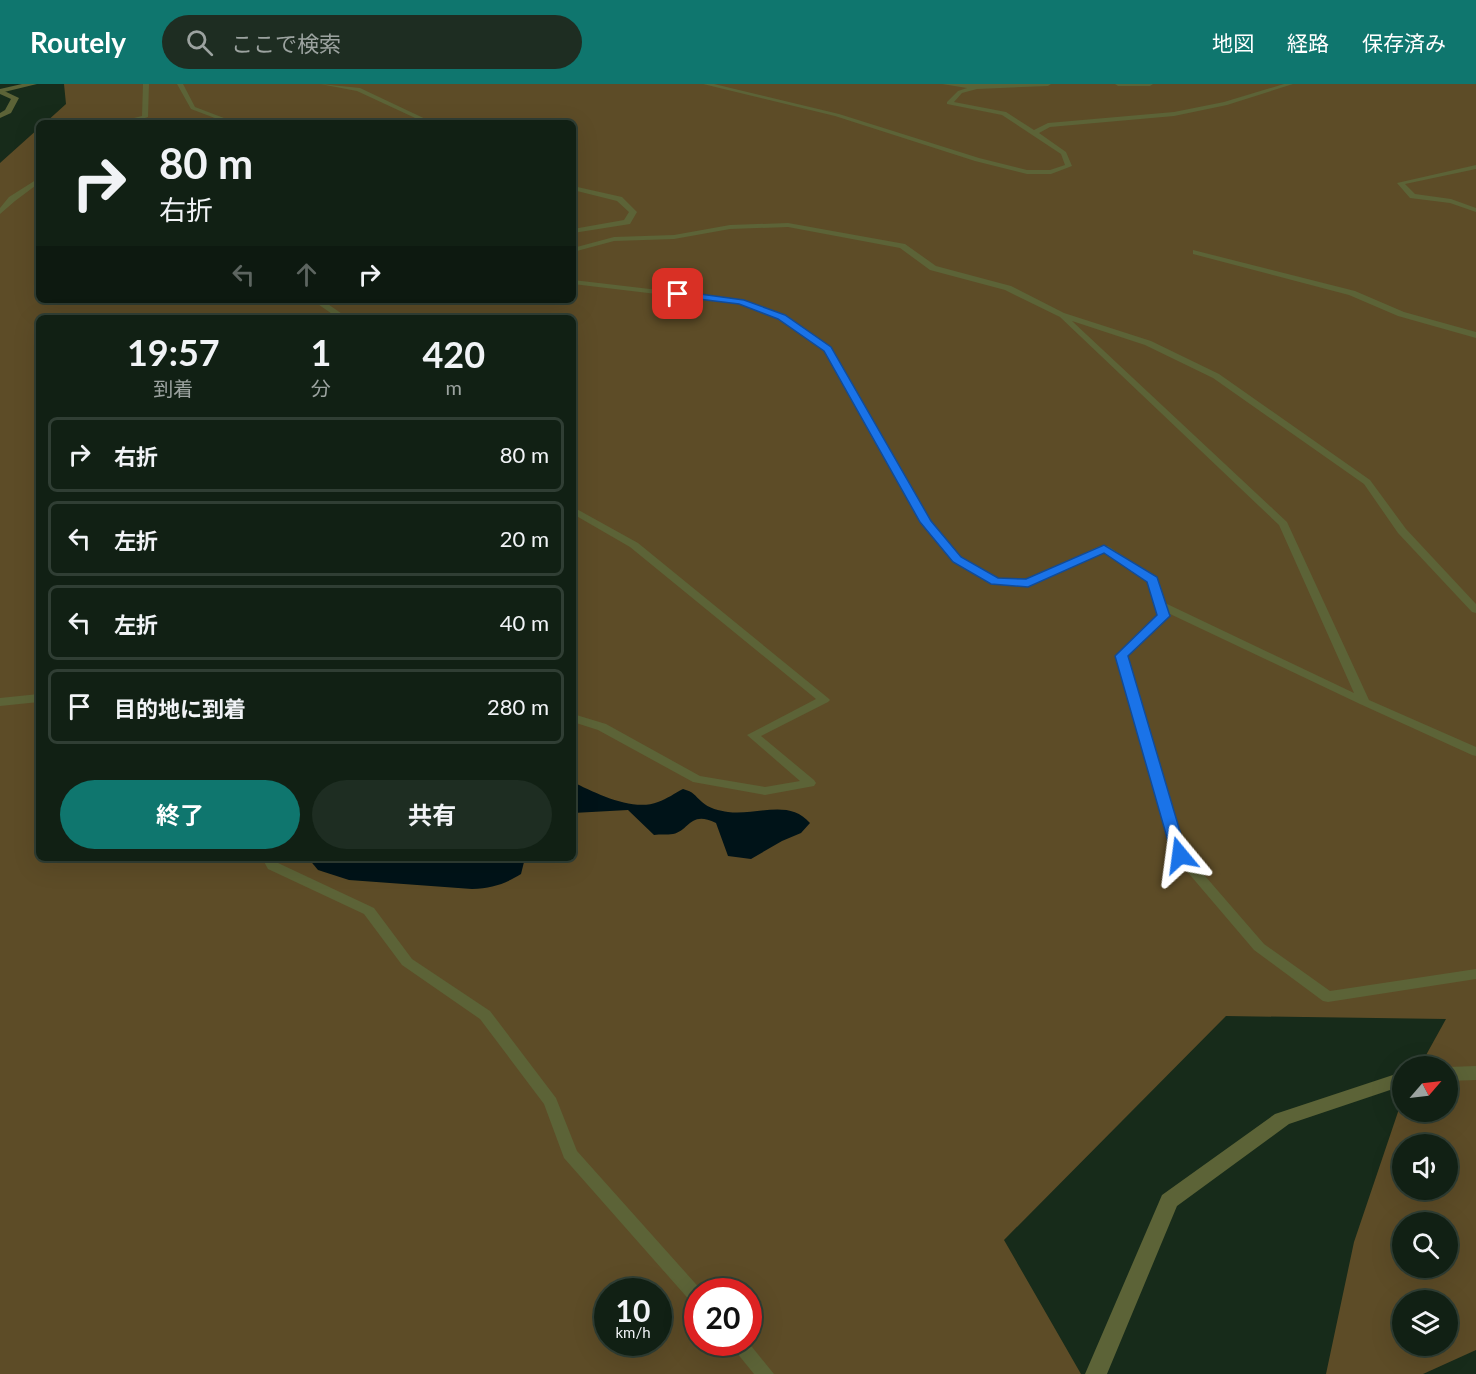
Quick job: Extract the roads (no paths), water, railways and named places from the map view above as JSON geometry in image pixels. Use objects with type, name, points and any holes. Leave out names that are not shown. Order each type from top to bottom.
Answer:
[{"type":"street","points":[[0,91],[33,84]]},
{"type":"street","points":[[0,91],[15,98],[3,114]]},
{"type":"street","points":[[1458,1074],[1476,1073]]},
{"type":"street","points":[[1096,1374],[1169,1201],[1282,1119],[1392,1082]]},
{"type":"lane","points":[[132,120],[145,117],[146,84]]},
{"type":"lane","points":[[180,84],[193,108],[226,120]]},
{"type":"lane","points":[[323,84],[358,89],[425,120]]},
{"type":"lane","points":[[706,84],[837,115],[978,160],[1027,172],[1051,172],[1068,166],[1064,153],[1004,112],[949,103],[960,92],[976,87]]},
{"type":"lane","points":[[945,84],[976,87],[1047,84]]},
{"type":"lane","points":[[1118,84],[1150,84]]},
{"type":"lane","points":[[1034,132],[1048,125],[1174,114],[1225,104],[1290,84]]},
{"type":"lane","points":[[1476,167],[1400,183],[1413,196],[1451,201],[1476,210]]},
{"type":"lane","points":[[0,212],[12,199],[36,182]]},
{"type":"lane","points":[[576,189],[620,200],[633,212],[627,222],[576,230]]},
{"type":"lane","points":[[576,249],[614,239],[674,237],[730,227],[788,225],[902,246],[933,268],[1008,288],[1061,315],[1148,343],[1216,376],[1329,453],[1367,482],[1402,531],[1476,610]]},
{"type":"lane","points":[[1196,252],[1352,293],[1401,314],[1476,335]]},
{"type":"lane","points":[[576,282],[741,302],[781,317],[828,349],[926,522],[957,559],[995,581],[1028,583],[1104,548],[1152,580],[1164,616],[1121,656],[1180,855],[1259,947],[1328,997],[1476,974]]},
{"type":"lane","points":[[321,303],[339,315]]},
{"type":"lane","points":[[1061,315],[1283,524],[1364,702]]},
{"type":"lane","points":[[576,512],[634,545],[824,700],[753,735],[810,783],[765,791],[698,779],[602,727],[576,719]]},
{"type":"lane","points":[[1161,605],[1364,702],[1476,752]]},
{"type":"lane","points":[[0,702],[36,698]]},
{"type":"lane","points":[[270,861],[273,866],[369,911],[407,962],[485,1015],[551,1102],[570,1154],[684,1282]]},
{"type":"lane","points":[[749,1356],[765,1374]]}]
